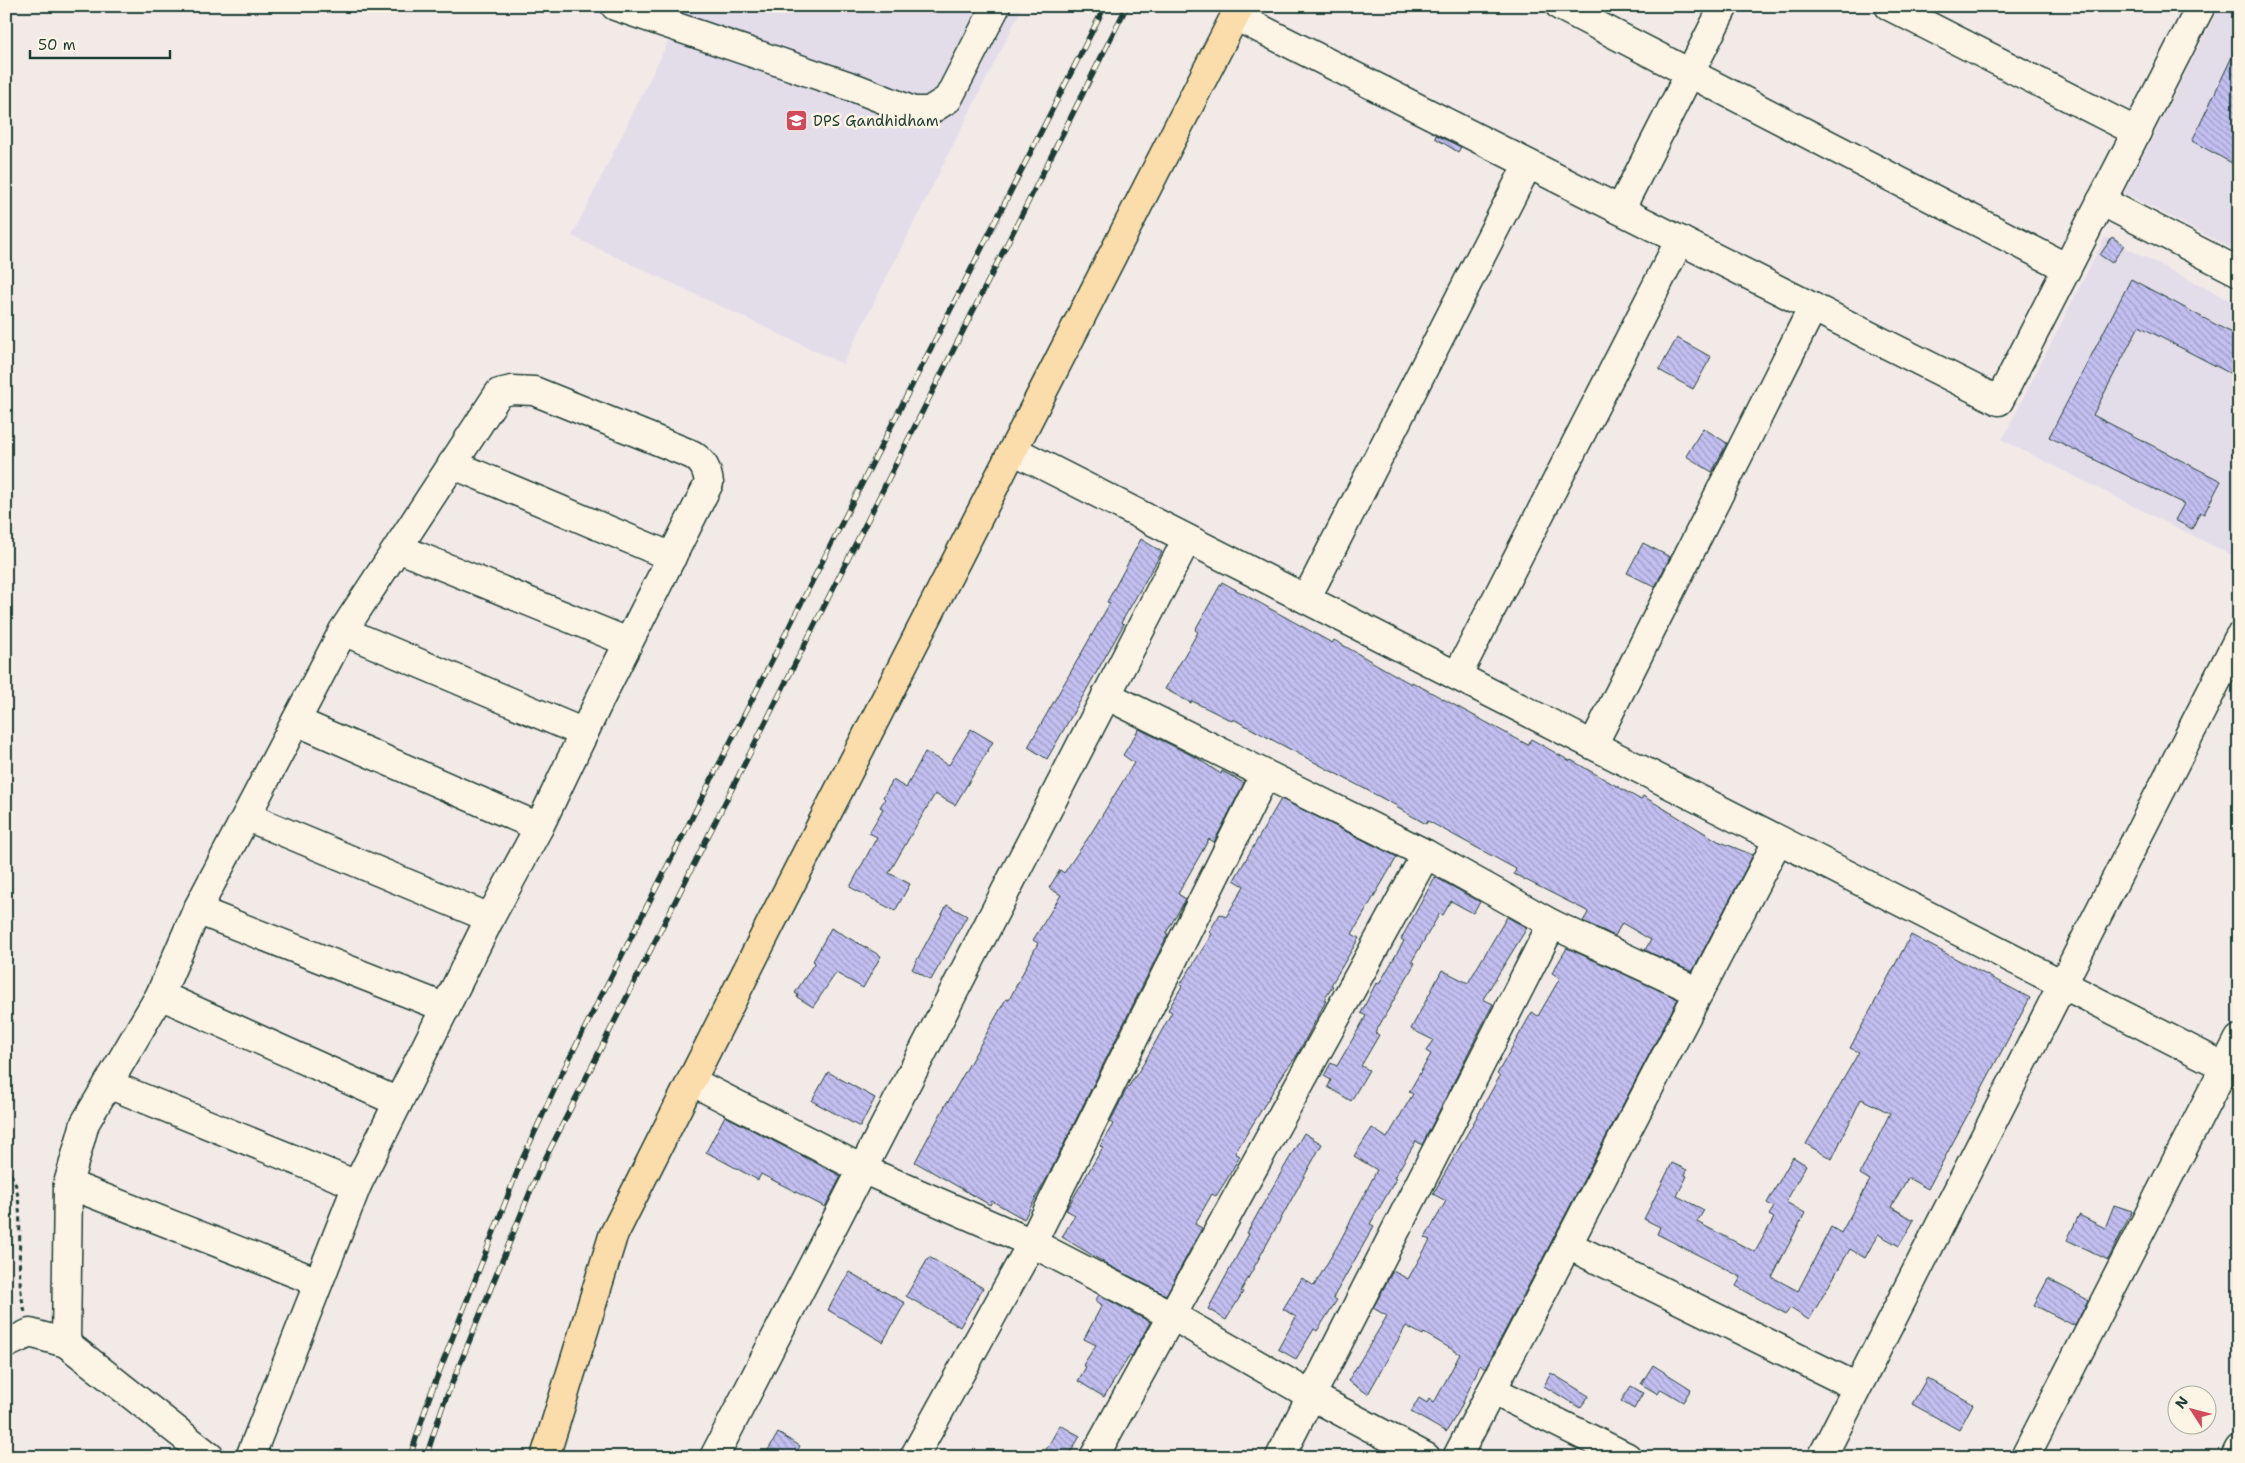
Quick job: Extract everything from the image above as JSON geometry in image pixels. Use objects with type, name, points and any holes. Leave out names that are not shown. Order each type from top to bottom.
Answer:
[{"type":"main road","points":[[545,1457],[613,1236],[1237,11]]},
{"type":"street","points":[[615,6],[858,89],[913,111],[929,111],[948,98],[996,6]]},
{"type":"street","points":[[1560,6],[2067,268]]},
{"type":"street","points":[[1620,210],[1724,6]]},
{"type":"street","points":[[1890,6],[2137,132]]},
{"type":"street","points":[[1237,11],[1528,164],[1999,401],[2201,6]]},
{"type":"street","points":[[1306,599],[1528,164]]},
{"type":"street","points":[[2101,201],[2239,272]]},
{"type":"street","points":[[1457,676],[1680,240]]},
{"type":"street","points":[[1593,745],[1813,307]]},
{"type":"street","points":[[66,1343],[68,1184],[85,1123],[160,995],[197,910],[248,817],[343,631],[499,393],[512,390],[534,391],[693,454],[704,462],[708,472],[708,483],[628,642],[539,827],[490,918],[356,1185],[250,1457]]},
{"type":"street","points":[[1012,450],[2232,1071]]},
{"type":"street","points":[[452,464],[672,556]]},
{"type":"street","points":[[714,1457],[1187,539]]},
{"type":"street","points":[[398,548],[628,642]]},
{"type":"street","points":[[343,631],[584,733]]},
{"type":"street","points":[[1822,1457],[2239,637]]},
{"type":"street","points":[[1106,695],[1426,854],[1552,924],[1699,992]]},
{"type":"street","points":[[296,721],[539,827]]},
{"type":"street","points":[[914,1457],[1032,1243],[1265,775]]},
{"type":"street","points":[[248,817],[490,918]]},
{"type":"street","points":[[1458,1457],[1778,840]]},
{"type":"street","points":[[1094,1457],[1426,854]]},
{"type":"street","points":[[197,910],[446,1008]]},
{"type":"street","points":[[1280,1457],[1552,924]]},
{"type":"street","points":[[160,995],[398,1102]]},
{"type":"street","points":[[2026,1457],[2232,1071],[2239,1039]]},
{"type":"street","points":[[691,1081],[862,1169],[1032,1243],[1171,1315],[1312,1396],[1426,1457]]},
{"type":"street","points":[[108,1084],[356,1185]]},
{"type":"street","points":[[68,1184],[318,1282]]},
{"type":"street","points":[[1568,1245],[1858,1387]]},
{"type":"street","points":[[18,1338],[66,1343],[210,1457]]},
{"type":"street","points":[[1492,1390],[1627,1457]]},
{"type":"street","points":[[2235,1457],[2239,1449]]},
{"type":"path","points":[[6,1166],[17,1189],[20,1224],[18,1338]]},
{"type":"shaded area","name":"DPS Gandhidham","points":[[686,6],[1023,6],[843,364],[572,236]]},
{"type":"shaded area","points":[[2220,6],[2239,6],[2239,252],[2124,193]]},
{"type":"shaded area","points":[[2105,237],[2239,305],[2239,559],[2002,440]]},
{"type":"building","points":[[2239,42],[2239,167],[2192,141]]},
{"type":"building","points":[[1436,135],[1461,147],[1458,152],[1435,138]]},
{"type":"building","points":[[2112,237],[2124,245],[2112,263],[2100,255]]},
{"type":"building","points":[[2131,279],[2239,337],[2239,378],[2139,326],[2093,415],[2221,481],[2204,514],[2200,512],[2192,529],[2175,520],[2184,504],[2049,437]]},
{"type":"building","points":[[1677,338],[1711,357],[1693,389],[1659,370]]},
{"type":"building","points":[[1703,428],[1727,443],[1712,472],[1686,456]]},
{"type":"building","points":[[1141,539],[1162,552],[1121,623],[1124,624],[1047,759],[1028,747],[1110,603],[1107,602]]},
{"type":"building","points":[[1643,543],[1670,557],[1655,587],[1627,573]]},
{"type":"building","points":[[1222,582],[1332,643],[1334,640],[1411,684],[1412,682],[1528,745],[1531,739],[1641,800],[1643,796],[1718,841],[1753,855],[1692,972],[1645,950],[1651,940],[1622,923],[1615,936],[1583,921],[1588,913],[1587,911],[1514,874],[1516,869],[1428,821],[1426,824],[1397,806],[1233,719],[1232,721],[1192,701],[1191,703],[1165,689],[1198,632],[1195,630]]},
{"type":"building","points":[[971,729],[993,742],[955,805],[935,794],[912,833],[889,873],[910,884],[895,911],[850,887],[877,837],[869,833],[883,809],[880,807],[885,799],[883,797],[893,780],[906,788],[925,752],[949,765]]},
{"type":"building","points":[[1139,729],[1197,758],[1221,774],[1222,771],[1244,783],[1214,842],[1209,839],[1178,894],[1186,899],[1166,933],[1168,934],[1047,1178],[1024,1219],[992,1201],[990,1205],[915,1162],[1006,999],[1009,1000],[1038,943],[1033,940],[1061,895],[1049,888],[1060,870],[1064,873],[1090,835],[1134,763],[1123,755]]},
{"type":"building","points":[[1281,799],[1397,857],[1352,934],[1359,938],[1331,985],[1333,986],[1324,1000],[1326,1001],[1296,1057],[1235,1153],[1240,1156],[1227,1179],[1216,1196],[1212,1194],[1195,1224],[1202,1228],[1166,1295],[1110,1266],[1062,1237],[1075,1215],[1066,1210],[1103,1147],[1100,1146],[1113,1124],[1110,1122],[1125,1092],[1144,1063],[1172,1012],[1168,1010],[1182,986],[1180,985],[1212,934],[1209,932],[1220,914],[1226,917],[1244,886],[1234,880]]},
{"type":"building","points":[[1435,877],[1480,902],[1473,913],[1451,901],[1443,915],[1440,913],[1412,961],[1415,963],[1375,1033],[1379,1035],[1361,1066],[1369,1070],[1351,1101],[1328,1087],[1331,1080],[1324,1076],[1331,1063],[1337,1066],[1366,1016],[1361,1013],[1376,983],[1379,984],[1404,941],[1401,939]]},
{"type":"building","points":[[947,905],[967,916],[931,980],[912,969]]},
{"type":"building","points":[[1507,917],[1527,928],[1483,999],[1493,1004],[1422,1145],[1416,1141],[1394,1178],[1396,1179],[1370,1224],[1374,1226],[1333,1298],[1337,1300],[1317,1331],[1314,1329],[1296,1359],[1278,1349],[1296,1317],[1283,1309],[1302,1278],[1314,1286],[1377,1170],[1354,1156],[1372,1128],[1387,1138],[1413,1094],[1409,1092],[1431,1054],[1426,1051],[1433,1040],[1411,1029],[1442,970],[1468,983]]},
{"type":"building","points":[[831,928],[881,956],[863,988],[836,973],[813,1007],[797,997],[798,995],[795,993],[815,962],[813,961]]},
{"type":"building","points":[[1911,935],[2030,998],[1928,1189],[1908,1178],[1891,1207],[1914,1220],[1899,1246],[1878,1234],[1865,1258],[1850,1249],[1809,1320],[1790,1308],[1786,1314],[1736,1286],[1741,1277],[1657,1234],[1660,1227],[1644,1219],[1672,1163],[1687,1170],[1685,1175],[1687,1176],[1677,1196],[1704,1210],[1697,1222],[1755,1252],[1774,1218],[1769,1215],[1774,1207],[1767,1203],[1793,1157],[1806,1165],[1786,1202],[1805,1213],[1772,1277],[1798,1291],[1831,1227],[1841,1233],[1870,1180],[1860,1174],[1890,1113],[1861,1099],[1832,1159],[1806,1144],[1859,1052],[1850,1048]]},
{"type":"building","points":[[1567,948],[1678,999],[1485,1369],[1480,1365],[1459,1411],[1446,1432],[1411,1412],[1419,1398],[1427,1403],[1429,1399],[1434,1403],[1460,1354],[1424,1333],[1423,1335],[1406,1326],[1368,1394],[1348,1381],[1387,1316],[1373,1308],[1393,1271],[1408,1279],[1430,1240],[1425,1238],[1446,1201],[1433,1194],[1500,1076],[1497,1074],[1532,1012],[1538,1016],[1560,978],[1552,973]]},
{"type":"building","points":[[828,1072],[875,1098],[860,1127],[812,1101]]},
{"type":"building","points":[[725,1116],[841,1176],[825,1207],[761,1174],[758,1180],[706,1152]]},
{"type":"building","points":[[1304,1133],[1322,1144],[1241,1291],[1243,1292],[1226,1320],[1208,1309],[1249,1234],[1247,1233]]},
{"type":"building","points":[[2114,1205],[2132,1211],[2108,1260],[2067,1240],[2079,1215],[2105,1228]]},
{"type":"building","points":[[929,1257],[983,1288],[960,1327],[906,1296]]},
{"type":"building","points":[[849,1272],[905,1303],[883,1342],[828,1310]]},
{"type":"building","points":[[2048,1279],[2088,1300],[2075,1326],[2034,1305]]},
{"type":"building","points":[[1099,1295],[1150,1322],[1132,1356],[1130,1355],[1104,1397],[1078,1381],[1086,1367],[1083,1365],[1096,1345],[1084,1339],[1102,1305],[1095,1301]]},
{"type":"building","points":[[1653,1365],[1691,1389],[1683,1402],[1661,1389],[1658,1394],[1641,1384]]},
{"type":"building","points":[[1551,1373],[1589,1396],[1580,1408],[1544,1386]]},
{"type":"building","points":[[1927,1378],[1973,1404],[1959,1430],[1912,1404]]},
{"type":"building","points":[[1631,1386],[1643,1393],[1634,1409],[1621,1401]]},
{"type":"building","points":[[1060,1425],[1080,1436],[1068,1457],[1042,1457]]},
{"type":"building","points":[[778,1433],[800,1446],[794,1457],[764,1457]]},
{"type":"railway","points":[[410,1457],[429,1398],[521,1162],[561,1075],[1105,6]]},
{"type":"railway","points":[[426,1457],[442,1408],[537,1175],[1127,6]]},
{"type":"place","name":"DPS Gandhidham","points":[[797,121]]}]
